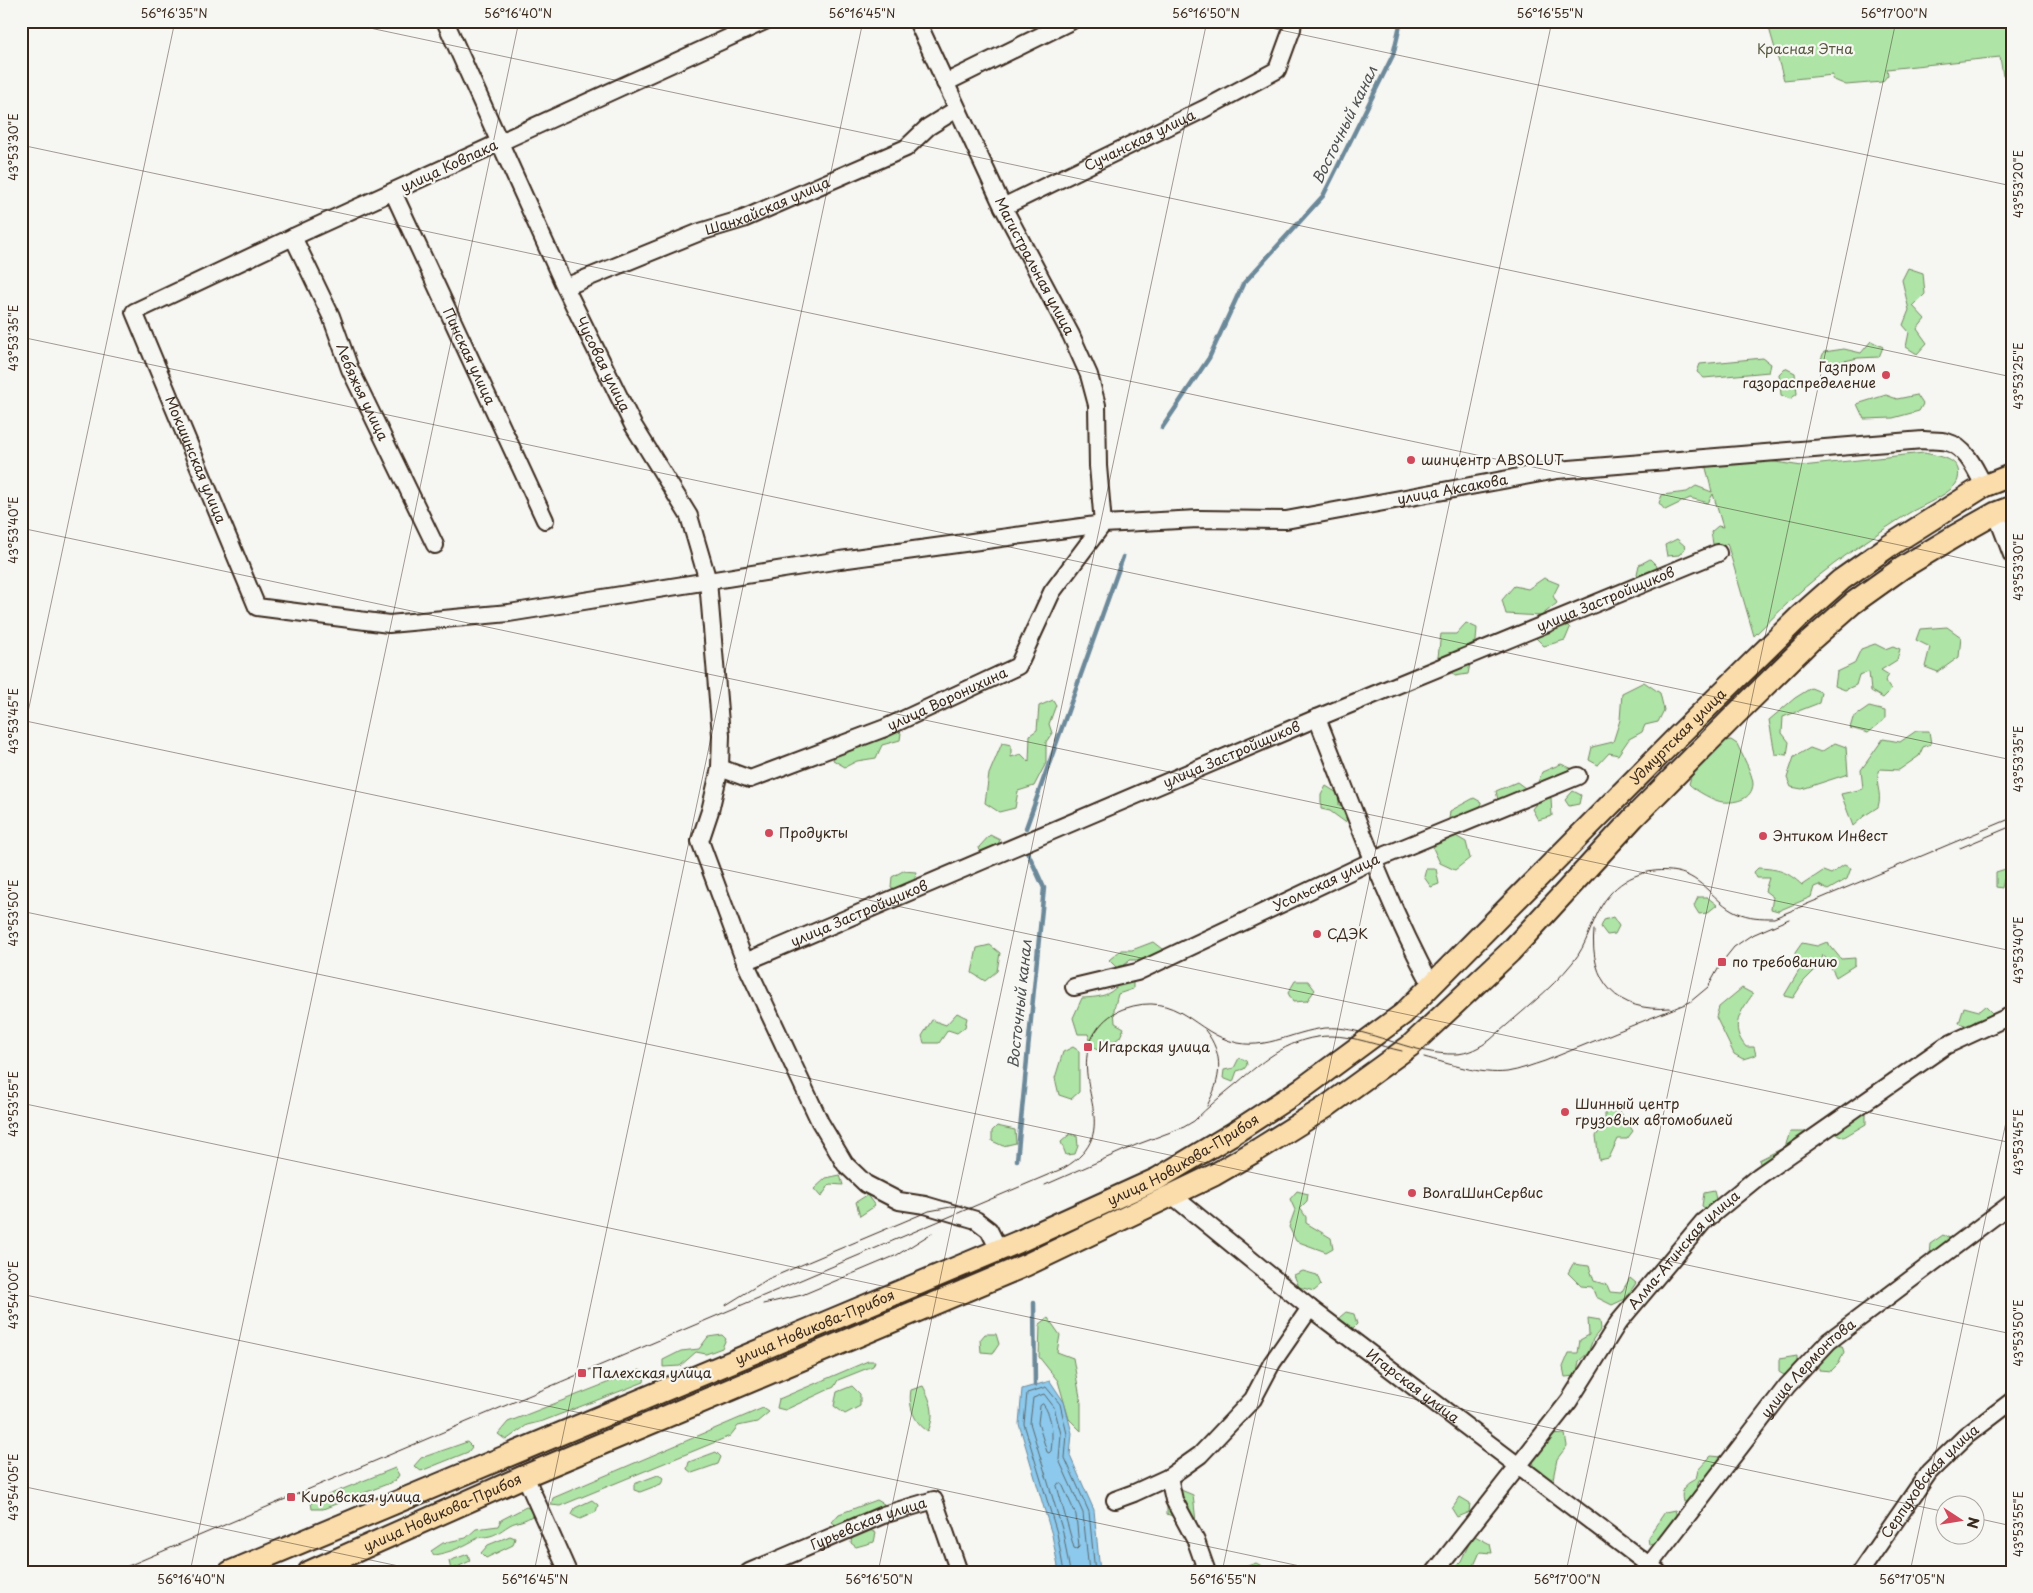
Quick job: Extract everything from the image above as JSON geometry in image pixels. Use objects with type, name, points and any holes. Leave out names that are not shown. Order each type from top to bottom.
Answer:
[{"type":"main road","name":"Удмуртская улица","points":[[1374,1036],[1403,1014],[1432,986],[1678,736],[1806,611],[1841,580],[1889,546],[1984,486],[2012,475]]},
{"type":"main road","points":[[1984,486],[2004,510]]},
{"type":"main road","name":"Удмуртская улица","points":[[1410,1046],[1510,952],[1634,816],[1810,641],[1854,603],[1902,568],[2004,510]]},
{"type":"main road","name":"улица Новикова-Прибоя","points":[[230,1572],[999,1250],[1156,1178],[1249,1123],[1303,1088],[1374,1036]]},
{"type":"main road","name":"улица Новикова-Прибоя","points":[[309,1572],[525,1476],[1026,1265],[1173,1196],[1268,1144],[1326,1107],[1410,1046]]},
{"type":"street","name":"Чусовая улица","points":[[444,21],[565,287],[633,425],[689,516],[708,581],[721,735],[720,768],[710,811],[700,841],[745,962],[820,1122],[845,1164],[866,1184],[899,1201],[925,1205],[976,1220],[989,1230],[999,1250]]},
{"type":"street","name":"улица Ковпака","points":[[134,312],[293,237],[765,21]]},
{"type":"street","name":"Магистральная улица","points":[[917,21],[1003,207],[1071,335],[1089,375],[1097,405],[1098,466],[1103,524]]},
{"type":"street","points":[[945,83],[1071,21]]},
{"type":"street","name":"Сучанская улица","points":[[1003,207],[1204,109],[1277,70],[1292,29],[1293,21]]},
{"type":"street","name":"Шанхайская улица","points":[[565,287],[700,232],[743,219],[906,148],[928,127],[958,109]]},
{"type":"street","name":"Пинская улица","points":[[393,192],[545,520]]},
{"type":"street","name":"Лебяжья улица","points":[[293,237],[331,316],[350,369],[435,545]]},
{"type":"street","name":"Мокшинская улица","points":[[134,312],[257,607]]},
{"type":"street","name":"улица Аксакова","points":[[257,607],[389,624],[510,613],[840,560],[1103,524],[1198,519],[1286,520],[1557,470],[1923,440],[1948,442],[1961,449],[1974,466],[1984,486]]},
{"type":"street","points":[[2004,510],[2012,555]]},
{"type":"street","name":"улица Воронихина","points":[[720,768],[750,779],[885,728],[1018,666],[1052,592],[1103,524]]},
{"type":"street","name":"улица Застройщиков","points":[[745,962],[1317,718],[1718,553]]},
{"type":"street","points":[[1317,718],[1374,860],[1419,962],[1432,986]]},
{"type":"street","name":"Усольская улица","points":[[1074,987],[1138,972],[1374,860],[1578,776]]},
{"type":"street","name":"Алма-Атинская улица","points":[[1435,1572],[1569,1401],[1618,1323],[1703,1222],[1759,1176],[1945,1046],[2012,1015]]},
{"type":"street","name":"Игарская улица","points":[[1173,1196],[1310,1308],[1650,1570]]},
{"type":"street","name":"улица Лермонтова","points":[[1650,1570],[1787,1386],[1829,1341],[2012,1203]]},
{"type":"street","points":[[1114,1500],[1134,1494],[1168,1477],[1200,1455],[1253,1399],[1272,1363],[1310,1308]]},
{"type":"street","name":"Серпуховская улица","points":[[1860,1572],[1929,1472],[1966,1436],[2012,1401]]},
{"type":"street","points":[[525,1476],[568,1572]]},
{"type":"street","points":[[1168,1477],[1174,1500],[1196,1541],[1207,1572]]},
{"type":"street","name":"Гурьевская улица","points":[[753,1571],[883,1515],[934,1500],[959,1572]]},
{"type":"green space","name":"Красная Этна","points":[[1767,21],[2012,21],[2012,75],[2003,76],[2000,57],[1887,69],[1888,75],[1882,82],[1846,85],[1832,79],[1833,75],[1784,80]]},
{"type":"green space","points":[[1908,268],[1923,273],[1925,294],[1913,306],[1925,319],[1917,329],[1927,343],[1917,354],[1906,347],[1909,332],[1903,325],[1909,310],[1902,280]]},
{"type":"green space","points":[[1871,341],[1883,347],[1879,357],[1858,358],[1831,364],[1821,359],[1824,352],[1844,349],[1861,353]]},
{"type":"green space","points":[[1763,358],[1771,364],[1769,372],[1704,378],[1697,372],[1700,364]]},
{"type":"green space","points":[[1785,368],[1795,373],[1797,394],[1790,399],[1781,395],[1779,374]]},
{"type":"green space","points":[[1886,395],[1897,399],[1917,395],[1923,404],[1919,411],[1893,418],[1864,419],[1857,404]]},
{"type":"green space","points":[[1924,453],[1942,457],[1953,462],[1959,472],[1956,484],[1945,494],[1909,513],[1834,564],[1805,587],[1754,636],[1727,543],[1722,547],[1713,544],[1711,532],[1718,526],[1723,527],[1713,494],[1708,503],[1690,498],[1665,510],[1659,503],[1662,495],[1687,492],[1696,486],[1712,492],[1705,464],[1761,460],[1802,466]]},
{"type":"green space","points":[[1677,539],[1686,547],[1679,555],[1667,556],[1665,545]]},
{"type":"green space","points":[[1650,559],[1657,566],[1655,575],[1645,580],[1637,574],[1639,565]]},
{"type":"green space","points":[[1544,578],[1559,584],[1553,596],[1557,603],[1541,616],[1506,614],[1502,600],[1514,586],[1528,589]]},
{"type":"green space","points":[[1563,621],[1570,628],[1565,640],[1544,646],[1536,638],[1539,630]]},
{"type":"green space","points":[[1466,623],[1477,628],[1476,641],[1458,652],[1470,664],[1468,674],[1455,676],[1448,662],[1438,657],[1441,634],[1456,634]]},
{"type":"green space","points":[[1947,627],[1961,637],[1959,657],[1938,672],[1925,667],[1930,647],[1916,640],[1920,629]]},
{"type":"green space","points":[[1875,644],[1885,649],[1893,646],[1900,649],[1897,660],[1881,670],[1889,675],[1885,681],[1891,690],[1883,698],[1871,691],[1869,672],[1859,675],[1856,685],[1845,690],[1835,686],[1837,672],[1854,664],[1861,649]]},
{"type":"green space","points":[[1644,682],[1660,693],[1664,710],[1658,722],[1645,725],[1642,732],[1629,739],[1618,755],[1609,753],[1598,765],[1589,760],[1592,747],[1613,742],[1620,720],[1622,693]]},
{"type":"green space","points":[[1811,688],[1821,692],[1819,703],[1783,717],[1782,733],[1789,742],[1787,755],[1775,754],[1769,720],[1795,698]]},
{"type":"green space","points":[[1053,700],[1056,705],[1049,724],[1052,733],[1046,742],[1046,763],[1034,786],[1018,791],[1015,808],[999,812],[985,803],[989,774],[1002,743],[1011,745],[1011,757],[1021,754],[1029,762],[1030,735],[1037,730],[1039,706]]},
{"type":"green space","points":[[1869,707],[1885,711],[1885,719],[1868,733],[1850,728],[1853,718]]},
{"type":"green space","points":[[865,727],[885,739],[892,729],[901,733],[900,740],[882,745],[876,758],[857,761],[845,767],[833,760],[838,748],[850,746],[855,731]]},
{"type":"green space","points":[[1916,731],[1929,731],[1931,744],[1923,747],[1919,756],[1899,770],[1880,769],[1877,779],[1878,807],[1853,826],[1841,794],[1863,789],[1861,770],[1883,739],[1900,742]]},
{"type":"green space","points":[[1731,740],[1737,744],[1749,769],[1753,784],[1747,797],[1738,801],[1723,802],[1705,795],[1689,784],[1691,777],[1723,741]]},
{"type":"green space","points":[[1835,743],[1846,747],[1848,774],[1802,789],[1791,787],[1787,778],[1794,757],[1810,748],[1821,752]]},
{"type":"green space","points":[[1561,764],[1573,769],[1557,781],[1538,782],[1542,772]]},
{"type":"green space","points":[[1517,782],[1525,788],[1511,801],[1498,800],[1496,791]]},
{"type":"green space","points":[[1326,786],[1339,794],[1339,805],[1347,805],[1352,813],[1345,822],[1330,811],[1321,809],[1321,795]]},
{"type":"green space","points":[[1573,791],[1581,795],[1579,804],[1569,806],[1565,800]]},
{"type":"green space","points":[[1543,795],[1551,798],[1552,816],[1538,820],[1532,809]]},
{"type":"green space","points":[[1474,798],[1481,802],[1480,811],[1456,823],[1449,820],[1450,811]]},
{"type":"green space","points":[[990,835],[1000,840],[993,854],[981,857],[979,847]]},
{"type":"green space","points":[[1454,835],[1466,842],[1470,858],[1455,870],[1440,863],[1433,848],[1439,839]]},
{"type":"green space","points":[[1844,865],[1851,868],[1847,879],[1828,890],[1819,885],[1814,887],[1811,897],[1778,911],[1771,909],[1773,897],[1765,891],[1769,878],[1757,878],[1754,872],[1758,868],[1777,870],[1792,877],[1802,885],[1823,871],[1831,874]]},
{"type":"green space","points":[[2012,867],[2012,877],[2004,879],[2002,888],[1996,887],[1996,872]]},
{"type":"green space","points":[[1426,869],[1436,869],[1439,884],[1431,887],[1424,877]]},
{"type":"green space","points":[[903,871],[916,872],[914,884],[899,892],[891,887],[892,877]]},
{"type":"green space","points":[[1698,897],[1707,897],[1717,905],[1707,913],[1699,914],[1694,906]]},
{"type":"green space","points":[[1613,917],[1619,926],[1615,934],[1607,935],[1601,927],[1604,920]]},
{"type":"green space","points":[[1153,942],[1162,949],[1151,960],[1130,960],[1119,970],[1109,960],[1121,950],[1132,950]]},
{"type":"green space","points":[[1827,942],[1841,959],[1855,958],[1855,965],[1836,977],[1823,955],[1820,965],[1804,981],[1793,998],[1784,996],[1800,969],[1795,953],[1802,943],[1817,946]]},
{"type":"green space","points":[[990,945],[1000,953],[997,971],[985,981],[972,973],[977,948]]},
{"type":"green space","points":[[1133,978],[1133,989],[1118,994],[1114,1009],[1115,1023],[1124,1028],[1120,1037],[1101,1052],[1092,1047],[1088,1034],[1078,1034],[1073,1018],[1082,998],[1105,994],[1119,985],[1123,979]]},
{"type":"green space","points":[[1295,981],[1308,981],[1315,990],[1307,1001],[1293,1002],[1288,993]]},
{"type":"green space","points":[[1742,988],[1753,994],[1738,1020],[1738,1033],[1746,1047],[1754,1047],[1756,1055],[1743,1059],[1734,1054],[1716,1017],[1719,1007]]},
{"type":"green space","points":[[1985,1006],[1992,1013],[1985,1021],[1977,1020],[1968,1026],[1959,1023],[1964,1007],[1979,1011]]},
{"type":"green space","points":[[957,1013],[967,1018],[965,1027],[957,1033],[948,1030],[939,1043],[924,1043],[922,1036],[932,1020],[946,1025]]},
{"type":"green space","points":[[1073,1047],[1079,1051],[1079,1092],[1071,1099],[1059,1095],[1055,1078],[1063,1052]]},
{"type":"green space","points":[[1239,1058],[1246,1060],[1247,1065],[1244,1069],[1237,1071],[1233,1082],[1223,1078],[1224,1070],[1234,1068]]},
{"type":"green space","points":[[1616,1106],[1633,1131],[1627,1139],[1618,1139],[1609,1158],[1599,1160],[1596,1136],[1605,1122],[1605,1109]]},
{"type":"green space","points":[[1853,1113],[1866,1113],[1866,1124],[1844,1137],[1834,1133]]},
{"type":"green space","points":[[997,1126],[1015,1130],[1016,1143],[1003,1146],[992,1141],[992,1131]]},
{"type":"green space","points":[[1790,1132],[1808,1132],[1762,1169],[1759,1160],[1785,1147]]},
{"type":"green space","points":[[1070,1134],[1077,1136],[1078,1146],[1075,1154],[1066,1155],[1061,1142]]},
{"type":"green space","points":[[840,1175],[843,1185],[830,1184],[821,1197],[814,1189],[826,1178]]},
{"type":"green space","points":[[1297,1191],[1308,1194],[1307,1201],[1300,1208],[1306,1217],[1306,1223],[1331,1238],[1333,1248],[1326,1252],[1296,1241],[1289,1227],[1295,1210],[1290,1199]]},
{"type":"green space","points":[[1714,1191],[1718,1207],[1711,1212],[1702,1206],[1704,1193]]},
{"type":"green space","points":[[867,1195],[875,1206],[860,1216],[856,1202]]},
{"type":"green space","points":[[1943,1235],[1952,1239],[1929,1256],[1930,1244]]},
{"type":"green space","points":[[1573,1264],[1589,1266],[1594,1281],[1607,1285],[1610,1292],[1621,1293],[1630,1278],[1636,1283],[1625,1299],[1612,1305],[1596,1297],[1592,1287],[1581,1286],[1568,1273]]},
{"type":"green space","points":[[1303,1271],[1317,1275],[1321,1285],[1314,1291],[1299,1287],[1294,1275]]},
{"type":"green space","points":[[1346,1312],[1354,1314],[1357,1324],[1352,1329],[1342,1327],[1340,1317]]},
{"type":"green space","points":[[1048,1318],[1060,1335],[1057,1352],[1073,1358],[1081,1403],[1081,1431],[1069,1419],[1058,1381],[1039,1357],[1040,1324]]},
{"type":"green space","points":[[1588,1318],[1600,1320],[1601,1329],[1593,1339],[1588,1353],[1579,1361],[1576,1376],[1565,1377],[1563,1367],[1569,1353],[1578,1353],[1580,1340],[1589,1335]]},
{"type":"green space","points":[[985,1334],[996,1334],[999,1344],[993,1353],[981,1352],[980,1340]]},
{"type":"green space","points":[[722,1335],[726,1339],[722,1348],[706,1354],[696,1352],[680,1366],[663,1367],[663,1360],[681,1351],[699,1349],[708,1337]]},
{"type":"green space","points":[[1833,1345],[1842,1346],[1844,1352],[1839,1363],[1831,1371],[1819,1370],[1820,1358]]},
{"type":"green space","points":[[1797,1356],[1797,1369],[1784,1375],[1779,1372],[1779,1359]]},
{"type":"green space","points":[[868,1361],[875,1361],[873,1366],[838,1380],[834,1387],[785,1410],[777,1408],[779,1399]]},
{"type":"green space","points":[[640,1370],[645,1374],[644,1382],[543,1421],[527,1425],[506,1440],[498,1434],[508,1422]]},
{"type":"green space","points":[[852,1386],[860,1394],[860,1406],[845,1414],[834,1406],[837,1392]]},
{"type":"green space","points":[[923,1386],[932,1414],[928,1431],[916,1419],[910,1402],[911,1390]]},
{"type":"green space","points":[[763,1408],[769,1412],[757,1422],[738,1426],[730,1436],[560,1506],[551,1505],[553,1498]]},
{"type":"green space","points":[[1565,1434],[1567,1446],[1557,1459],[1553,1479],[1540,1479],[1533,1462],[1550,1435]]},
{"type":"green space","points":[[467,1442],[472,1447],[468,1452],[421,1471],[414,1466],[421,1458]]},
{"type":"green space","points":[[716,1452],[721,1457],[718,1464],[692,1473],[687,1469],[689,1462]]},
{"type":"green space","points":[[1711,1456],[1722,1457],[1718,1466],[1707,1477],[1699,1481],[1690,1501],[1683,1502],[1682,1494],[1684,1488],[1696,1479],[1698,1470]]},
{"type":"green space","points":[[395,1468],[399,1475],[395,1481],[323,1509],[312,1509],[311,1502]]},
{"type":"green space","points":[[658,1475],[664,1478],[661,1484],[640,1492],[634,1490],[634,1484]]},
{"type":"green space","points":[[1181,1490],[1193,1495],[1196,1522],[1193,1524],[1167,1514],[1167,1507]]},
{"type":"green space","points":[[1460,1497],[1470,1503],[1469,1512],[1457,1517],[1452,1509]]},
{"type":"green space","points":[[592,1500],[598,1505],[596,1512],[580,1519],[572,1515],[575,1508]]},
{"type":"green space","points":[[877,1500],[884,1504],[883,1511],[869,1517],[854,1518],[842,1530],[832,1522],[839,1514]]},
{"type":"green space","points":[[526,1507],[533,1510],[532,1516],[511,1524],[496,1534],[478,1538],[462,1547],[446,1552],[434,1555],[431,1551],[443,1543],[466,1538],[476,1529],[498,1526],[501,1520]]},
{"type":"green space","points":[[1675,1510],[1677,1517],[1658,1543],[1649,1545],[1648,1537],[1665,1512]]},
{"type":"green space","points":[[870,1530],[876,1533],[874,1542],[856,1547],[851,1543],[852,1537]]},
{"type":"green space","points":[[1473,1535],[1490,1544],[1492,1553],[1480,1552],[1472,1570],[1473,1572],[1450,1572],[1461,1561]]},
{"type":"green space","points":[[510,1536],[515,1538],[513,1545],[486,1558],[481,1553],[488,1545]]},
{"type":"green space","points":[[468,1554],[470,1561],[451,1570],[449,1561]]},
{"type":"green space","points":[[1256,1563],[1273,1572],[1234,1572],[1234,1571]]},
{"type":"water","points":[[1050,1381],[1064,1402],[1072,1433],[1070,1456],[1094,1510],[1100,1572],[1059,1572],[1052,1535],[1019,1424],[1022,1389]]},
{"type":"waterway","name":"Восточный канал","points":[[1162,428],[1209,358],[1243,284],[1323,196],[1393,55],[1401,21]]},
{"type":"waterway","name":"Восточный канал","points":[[1026,828],[1123,557]]},
{"type":"waterway","name":"Восточный канал","points":[[1017,1160],[1044,888],[1028,853]]},
{"type":"waterway","name":"Восточный канал","points":[[1034,1303],[1035,1385]]},
{"type":"tram line","points":[[114,1572],[1064,1168],[1082,1154],[1092,1139],[1094,1123],[1087,1072],[1087,1054],[1093,1036],[1106,1020],[1123,1009],[1142,1004],[1159,1005],[1173,1009],[1222,1038],[1238,1043],[1263,1043],[1312,1030],[1338,1028],[1353,1030],[1425,1051],[1465,1053],[1478,1048],[1490,1040],[1554,983],[1578,955],[1602,905],[1616,888],[1635,876],[1655,871],[1677,872],[1694,879],[1728,908],[1736,912],[1750,917],[1774,918],[2012,818]]},
{"type":"tram line","points":[[1960,848],[2012,826]]},
{"type":"tram line","points":[[1424,1057],[1465,1068],[1497,1073],[1517,1070],[1545,1061],[1690,1002],[1708,987],[1722,962],[1734,947],[1750,936],[1789,919]]},
{"type":"tram line","points":[[1594,930],[1596,964],[1610,990],[1621,999],[1635,1005],[1651,1008],[1670,1008]]},
{"type":"tram line","points":[[1205,1030],[1216,1049],[1219,1067],[1218,1077],[1207,1106]]},
{"type":"tram line","points":[[1045,1185],[1136,1145],[1184,1127],[1194,1121],[1215,1101],[1280,1050],[1304,1040],[1317,1037],[1340,1036],[1402,1051]]},
{"type":"tram line","points":[[726,1305],[768,1279],[929,1211],[962,1205]]},
{"type":"tram line","points":[[763,1304],[802,1295],[897,1255],[932,1233]]},
{"type":"place","name":"Газпром газораспределение","points":[[1886,375]]},
{"type":"place","name":"шинцентр ABSOLUT","points":[[1411,460]]},
{"type":"place","name":"Продукты","points":[[769,833]]},
{"type":"place","name":"Энтиком Инвест","points":[[1763,836]]},
{"type":"place","name":"СДЭК","points":[[1317,934]]},
{"type":"place","name":"по требованию","points":[[1722,962]]},
{"type":"place","name":"Игарская улица","points":[[1088,1047]]},
{"type":"place","name":"Шинный центр грузовых автомобилей","points":[[1565,1112]]},
{"type":"place","name":"ВолгаШинСервис","points":[[1412,1193]]},
{"type":"place","name":"Палехская улица","points":[[582,1373]]},
{"type":"place","name":"Кировская улица","points":[[291,1497]]}]
